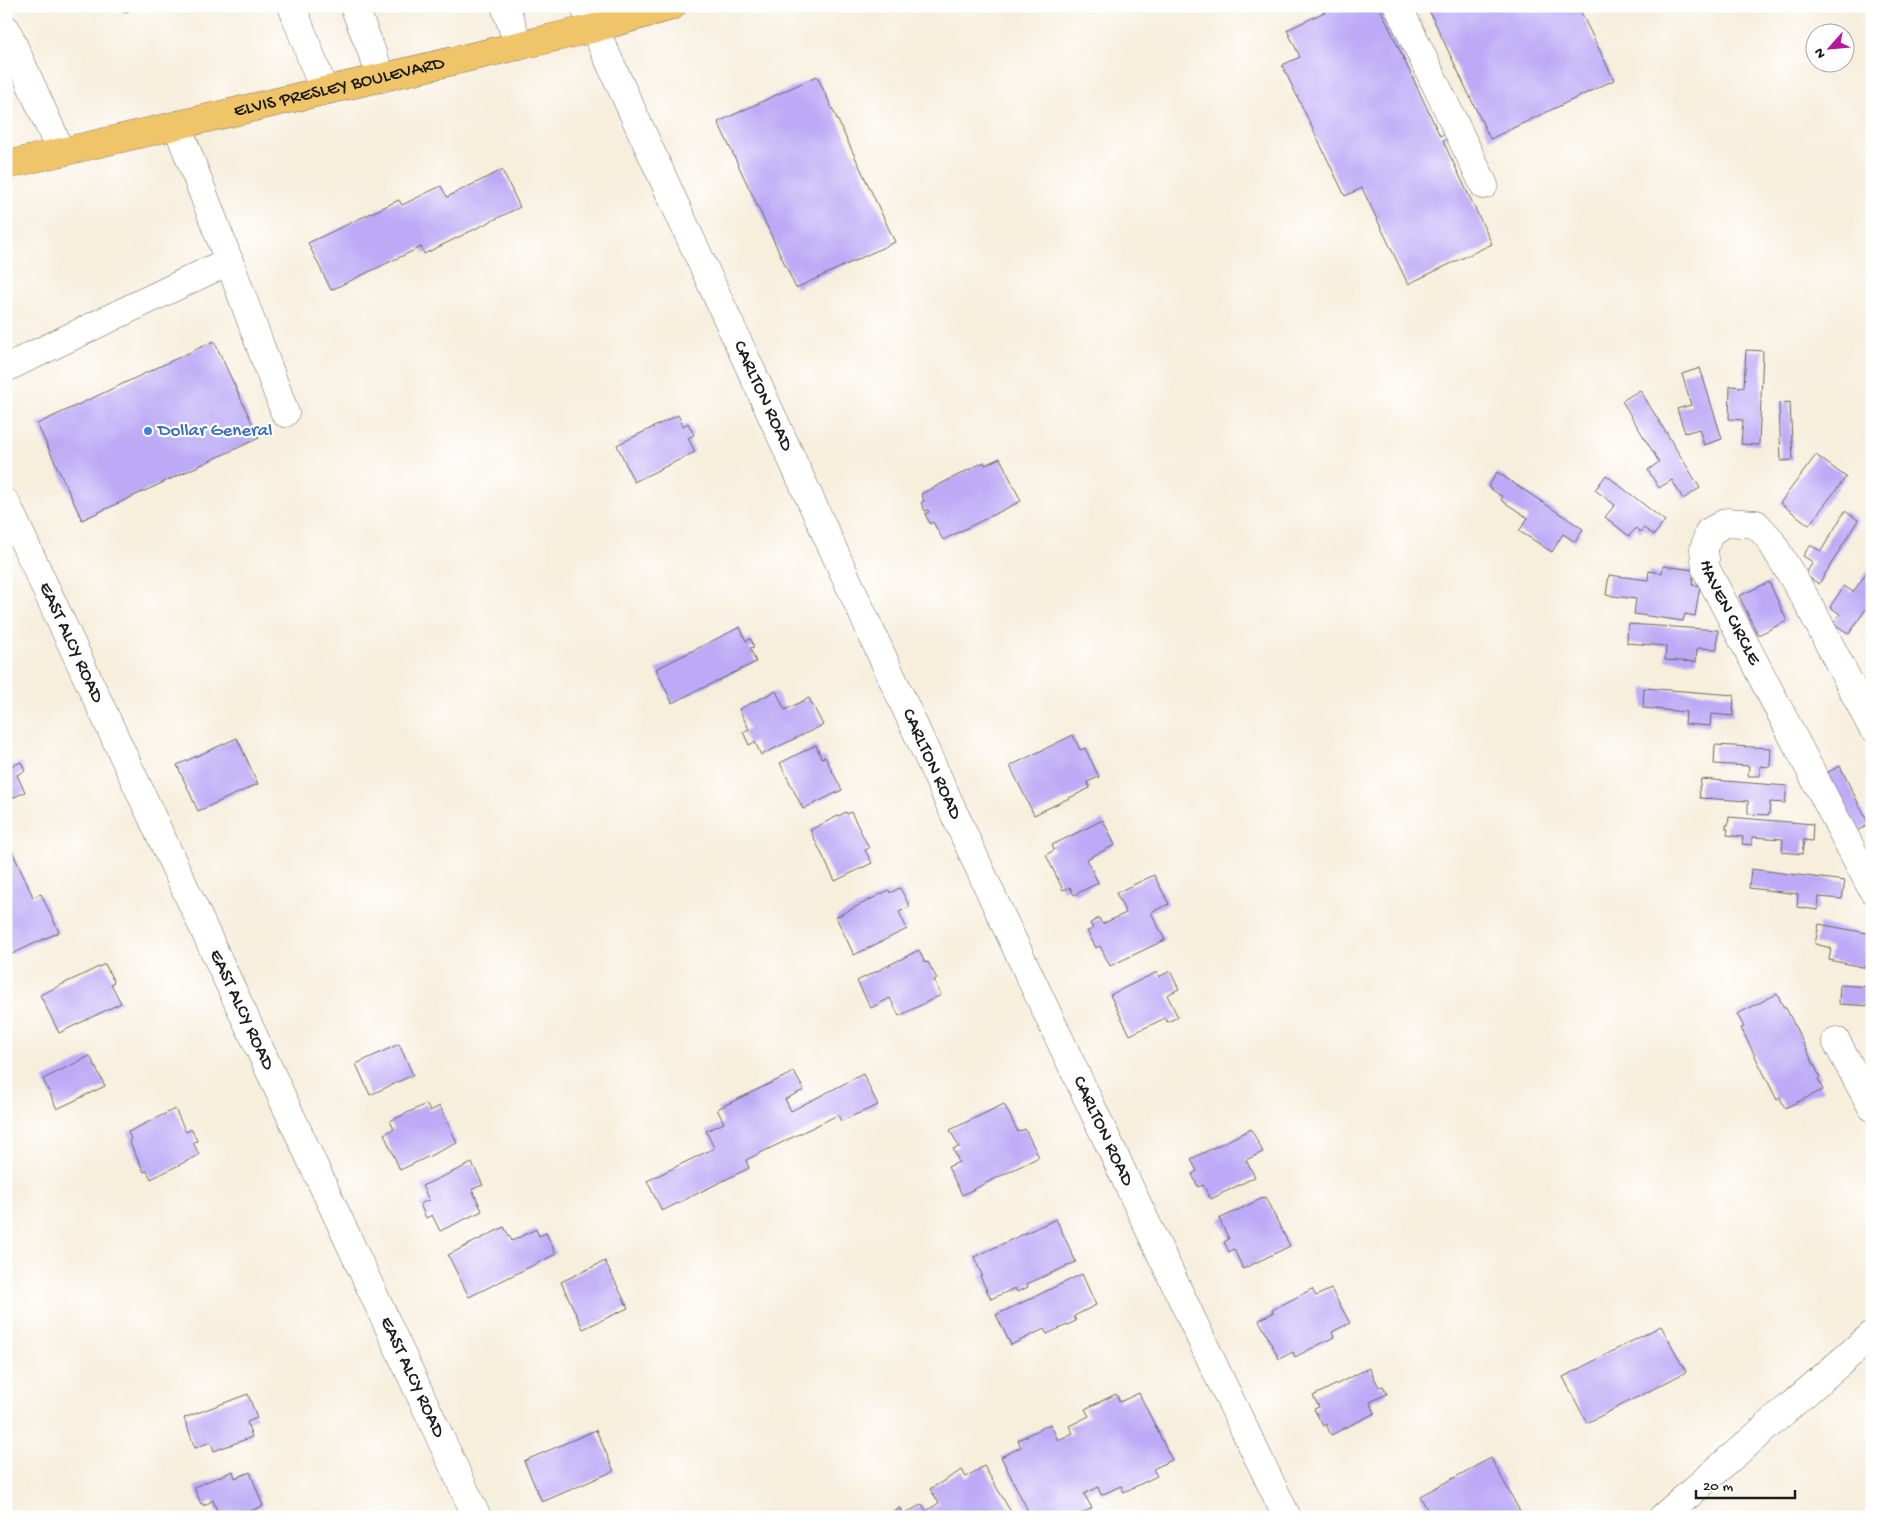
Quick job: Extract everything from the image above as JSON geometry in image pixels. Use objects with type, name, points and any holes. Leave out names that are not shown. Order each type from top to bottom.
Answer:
[{"type":"main road","name":"ELVIS PRESLEY BOULEVARD","points":[[6,165],[519,46],[589,17],[658,8]]},
{"type":"street","points":[[292,6],[324,91]]},
{"type":"street","points":[[354,6],[382,78]]},
{"type":"street","points":[[504,6],[519,46]]},
{"type":"street","points":[[1398,6],[1484,186]]},
{"type":"street","name":"CARLTON ROAD","points":[[589,17],[998,909],[1220,1381],[1287,1517]]},
{"type":"street","points":[[9,41],[61,152]]},
{"type":"street","points":[[177,126],[285,413]]},
{"type":"street","points":[[8,367],[229,261]]},
{"type":"street","name":"EAST ALCY ROAD","points":[[6,503],[477,1517]]},
{"type":"street","name":"HAVEN CIRCLE","points":[[1872,727],[1807,601],[1769,538],[1756,524],[1727,522],[1709,532],[1704,549],[1706,569],[1872,889]]},
{"type":"street","points":[[1836,1041],[1872,1107]]},
{"type":"street","points":[[1663,1517],[1872,1336]]},
{"type":"building","points":[[121,6],[138,6],[124,13]]},
{"type":"building","points":[[1337,6],[1379,6],[1440,136],[1444,134],[1447,139],[1443,141],[1492,244],[1408,284],[1362,188],[1345,196],[1282,65],[1300,57],[1287,30]]},
{"type":"building","points":[[1427,6],[1578,6],[1614,80],[1490,139]]},
{"type":"building","points":[[817,76],[895,242],[796,288],[718,122]]},
{"type":"building","points":[[502,170],[520,207],[424,254],[421,247],[331,290],[308,243],[399,200],[402,205],[441,186],[447,197]]},
{"type":"building","name":"Dollar General","points":[[214,341],[259,438],[82,520],[37,424]]},
{"type":"building","points":[[1746,350],[1763,351],[1759,445],[1741,444],[1743,420],[1729,419],[1730,386],[1744,387]]},
{"type":"building","points":[[1700,368],[1722,439],[1704,445],[1699,429],[1685,433],[1677,409],[1691,405],[1682,374]]},
{"type":"building","points":[[1640,390],[1700,488],[1683,499],[1672,480],[1659,488],[1648,470],[1659,462],[1622,401]]},
{"type":"building","points":[[1790,402],[1793,460],[1781,461],[1779,403]]},
{"type":"building","points":[[678,415],[683,426],[688,423],[694,435],[688,438],[695,452],[634,482],[617,445]]},
{"type":"building","points":[[1816,455],[1846,477],[1809,525],[1780,503]]},
{"type":"building","points":[[1000,458],[1021,501],[943,540],[933,522],[930,524],[925,514],[929,512],[928,510],[925,511],[921,503],[924,501],[921,494],[984,462],[985,465]]},
{"type":"building","points":[[1497,472],[1583,529],[1575,542],[1563,534],[1552,552],[1519,531],[1528,518],[1501,500],[1503,497],[1488,487]]},
{"type":"building","points":[[1606,475],[1665,521],[1654,535],[1644,528],[1640,532],[1636,528],[1629,536],[1605,517],[1615,505],[1595,490]]},
{"type":"building","points":[[1845,511],[1858,520],[1819,584],[1805,575],[1813,562],[1803,556],[1810,545],[1821,551]]},
{"type":"building","points":[[1872,565],[1872,600],[1849,634],[1833,623],[1840,614],[1830,607],[1844,586],[1853,592]]},
{"type":"building","points":[[1663,566],[1694,570],[1692,585],[1700,586],[1695,616],[1685,614],[1683,621],[1634,614],[1636,599],[1606,595],[1609,575],[1648,580],[1649,571],[1662,573]]},
{"type":"building","points":[[1769,582],[1787,621],[1758,635],[1739,596]]},
{"type":"building","points":[[1628,624],[1718,630],[1717,649],[1697,648],[1696,662],[1665,660],[1666,646],[1627,643]]},
{"type":"building","points":[[740,627],[746,641],[751,639],[754,647],[750,648],[756,662],[672,703],[656,669]]},
{"type":"building","points":[[1644,688],[1734,695],[1733,716],[1711,714],[1710,726],[1685,724],[1686,712],[1643,708]]},
{"type":"building","points":[[776,691],[785,710],[809,698],[823,725],[761,755],[755,742],[749,745],[743,732],[749,729],[739,709]]},
{"type":"building","points":[[1073,735],[1080,750],[1085,748],[1099,777],[1087,782],[1090,788],[1034,815],[1010,766]]},
{"type":"building","points":[[237,738],[258,784],[198,811],[177,765]]},
{"type":"building","points":[[816,745],[821,758],[825,757],[842,790],[803,809],[780,763]]},
{"type":"building","points":[[1715,745],[1771,748],[1770,767],[1760,766],[1760,776],[1748,776],[1749,766],[1714,764]]},
{"type":"building","points":[[6,752],[13,766],[21,762],[25,771],[17,775],[25,792],[6,801]]},
{"type":"building","points":[[1840,766],[1869,825],[1856,831],[1826,773]]},
{"type":"building","points":[[1701,779],[1787,786],[1785,803],[1770,802],[1769,815],[1748,814],[1748,801],[1700,798],[1699,786]]},
{"type":"building","points":[[846,812],[847,814],[851,812],[869,848],[865,850],[872,863],[835,881],[810,830]]},
{"type":"building","points":[[1729,817],[1813,824],[1812,841],[1804,840],[1802,854],[1782,852],[1783,839],[1752,837],[1752,845],[1742,844],[1743,837],[1727,835],[1728,829],[1726,829],[1726,825],[1728,825]]},
{"type":"building","points":[[1103,820],[1115,845],[1087,859],[1098,883],[1074,895],[1070,887],[1063,890],[1046,855],[1054,850],[1052,845]]},
{"type":"building","points":[[6,838],[33,897],[41,894],[59,932],[12,954],[6,942]]},
{"type":"building","points":[[1751,869],[1845,881],[1842,899],[1819,897],[1818,910],[1797,907],[1798,894],[1749,888]]},
{"type":"building","points":[[1154,875],[1169,904],[1151,912],[1165,940],[1110,966],[1100,946],[1096,948],[1087,931],[1093,929],[1090,923],[1099,918],[1102,924],[1126,913],[1116,893]]},
{"type":"building","points":[[900,888],[910,907],[899,912],[907,929],[854,955],[836,917],[889,890],[890,893]]},
{"type":"building","points":[[1819,924],[1872,934],[1872,969],[1829,960],[1831,948],[1815,944]]},
{"type":"building","points":[[919,950],[925,963],[928,962],[937,979],[934,980],[941,995],[899,1016],[890,998],[871,1008],[857,981]]},
{"type":"building","points":[[105,964],[114,982],[111,984],[121,1003],[59,1033],[40,995]]},
{"type":"building","points":[[1170,971],[1179,989],[1167,995],[1178,1017],[1167,1022],[1165,1018],[1130,1035],[1110,995],[1157,972],[1159,977]]},
{"type":"building","points":[[1840,985],[1872,987],[1872,1006],[1839,1004]]},
{"type":"building","points":[[1777,994],[1784,1008],[1786,1008],[1820,1077],[1818,1079],[1823,1090],[1785,1108],[1780,1098],[1777,1100],[1741,1028],[1744,1027],[1737,1014]]},
{"type":"building","points":[[399,1044],[413,1075],[370,1095],[356,1064]]},
{"type":"building","points":[[90,1056],[105,1086],[57,1109],[43,1079]]},
{"type":"building","points":[[794,1072],[804,1090],[785,1099],[791,1111],[863,1074],[878,1105],[841,1121],[838,1115],[746,1160],[749,1168],[662,1211],[647,1181],[714,1148],[706,1131],[724,1123],[717,1109]]},
{"type":"building","points":[[426,1104],[430,1111],[440,1106],[457,1143],[400,1170],[384,1134],[394,1129],[390,1121]]},
{"type":"building","points":[[1004,1104],[1018,1132],[1025,1129],[1039,1157],[962,1195],[948,1167],[959,1162],[953,1149],[959,1147],[950,1130]]},
{"type":"building","points":[[175,1109],[186,1132],[192,1129],[197,1141],[193,1142],[199,1155],[151,1179],[147,1171],[144,1172],[129,1141],[131,1139],[128,1132]]},
{"type":"building","points":[[1251,1129],[1263,1152],[1246,1160],[1255,1177],[1211,1199],[1203,1185],[1198,1187],[1192,1174],[1197,1171],[1191,1159]]},
{"type":"building","points":[[472,1163],[483,1185],[472,1189],[482,1211],[440,1231],[432,1215],[426,1218],[420,1204],[429,1200],[422,1186]]},
{"type":"building","points":[[1265,1197],[1290,1246],[1243,1269],[1234,1249],[1229,1252],[1224,1242],[1229,1239],[1219,1219]]},
{"type":"building","points":[[1056,1219],[1076,1262],[1027,1284],[1028,1287],[1017,1292],[1015,1288],[991,1299],[980,1276],[982,1275],[974,1257]]},
{"type":"building","points":[[504,1227],[512,1241],[536,1229],[539,1236],[546,1233],[556,1254],[469,1297],[448,1255]]},
{"type":"building","points":[[605,1261],[628,1308],[583,1329],[561,1282]]},
{"type":"building","points":[[1082,1274],[1096,1305],[1074,1316],[1076,1321],[1047,1334],[1044,1329],[1011,1345],[996,1315]]},
{"type":"building","points":[[1312,1289],[1316,1296],[1331,1289],[1350,1323],[1332,1332],[1334,1337],[1295,1357],[1293,1352],[1279,1359],[1259,1320],[1273,1313],[1272,1310]]},
{"type":"building","points":[[1661,1326],[1686,1372],[1587,1423],[1563,1377]]},
{"type":"building","points":[[1369,1368],[1379,1387],[1383,1386],[1387,1394],[1370,1402],[1375,1413],[1331,1435],[1326,1424],[1323,1426],[1314,1409],[1319,1407],[1313,1396]]},
{"type":"building","points":[[1139,1393],[1172,1460],[1153,1469],[1157,1476],[1124,1492],[1121,1486],[1101,1495],[1098,1487],[1084,1494],[1092,1508],[1075,1517],[1031,1517],[1001,1457],[1021,1447],[1018,1440],[1050,1424],[1058,1440],[1073,1433],[1069,1426],[1089,1416],[1085,1409],[1116,1394],[1120,1402]]},
{"type":"building","points":[[248,1394],[257,1418],[247,1422],[252,1437],[214,1451],[211,1442],[195,1448],[184,1418]]},
{"type":"building","points":[[596,1430],[614,1471],[542,1502],[524,1461]]},
{"type":"building","points":[[1491,1458],[1523,1517],[1431,1517],[1420,1496]]},
{"type":"building","points":[[984,1466],[1014,1517],[886,1517],[900,1508],[903,1515],[922,1504],[926,1511],[939,1503],[930,1489],[962,1470],[966,1477]]},
{"type":"building","points":[[233,1471],[235,1478],[250,1472],[263,1506],[235,1517],[219,1517],[213,1500],[204,1506],[204,1504],[201,1504],[194,1487]]},
{"type":"place","name":"Dollar General","points":[[148,431]]}]
